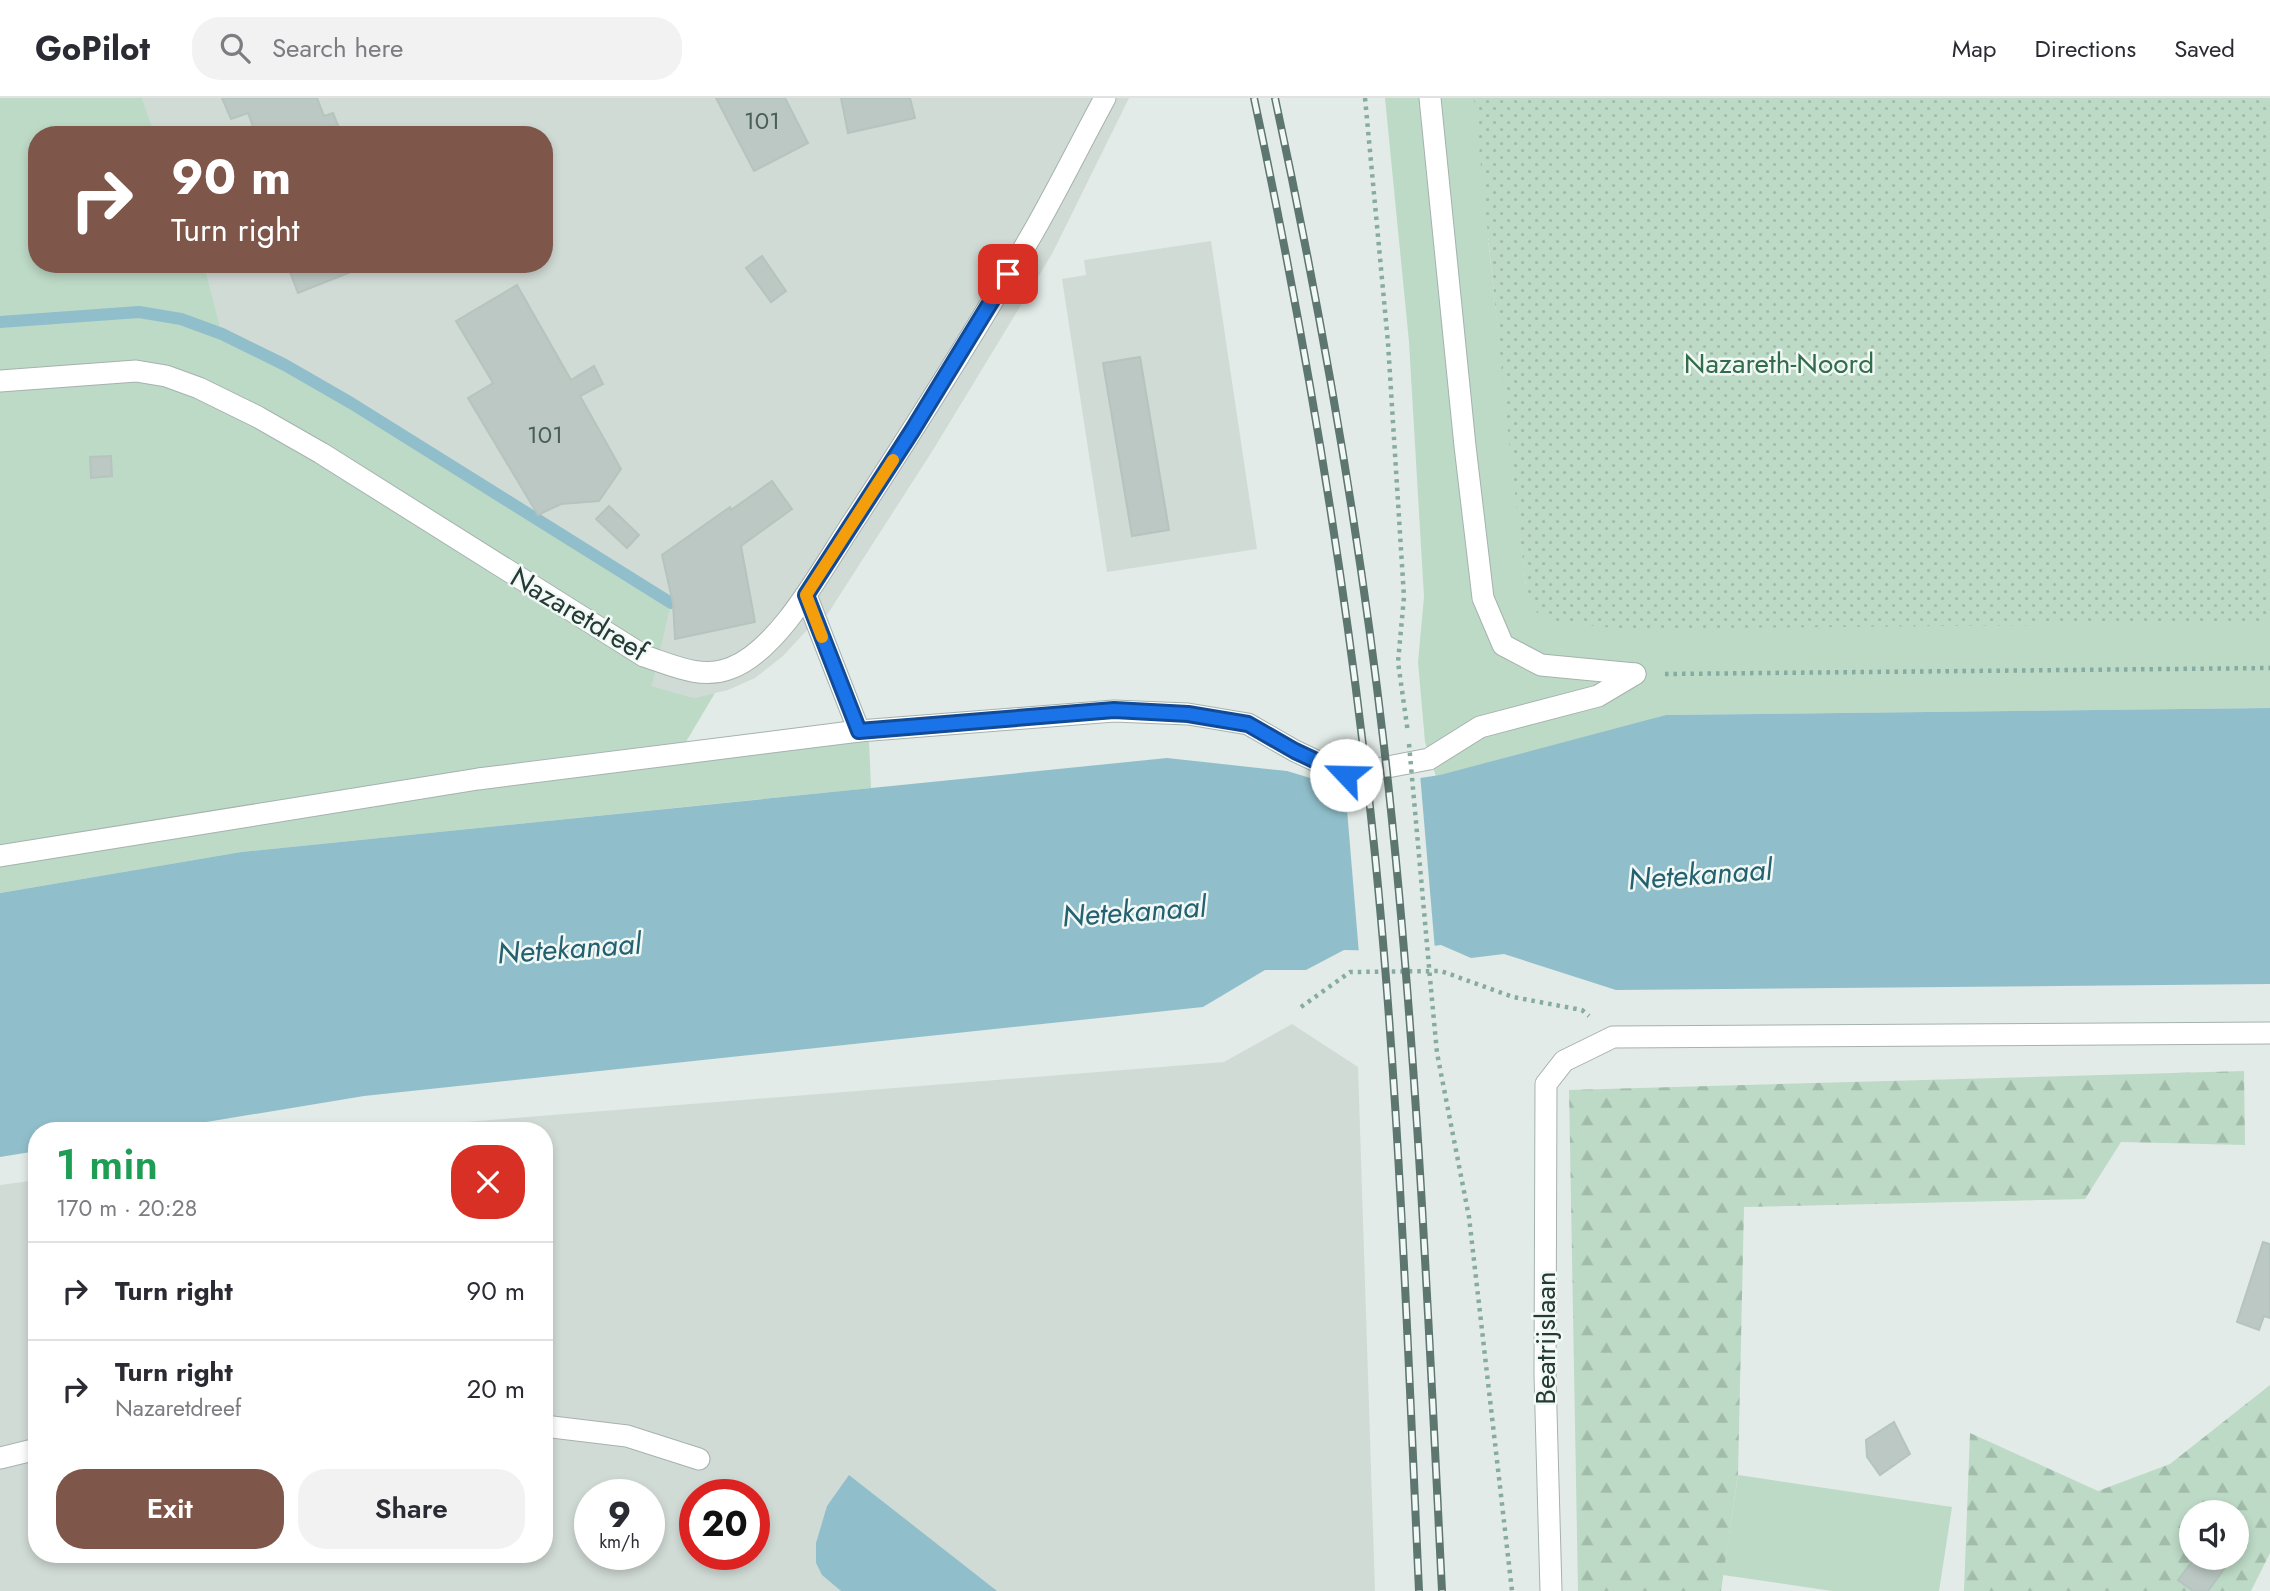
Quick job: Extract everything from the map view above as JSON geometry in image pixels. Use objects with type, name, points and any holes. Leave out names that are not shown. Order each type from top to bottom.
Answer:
[{"type":"street","name":"Nazaretdreef","points":[[0,381],[136,371],[166,376],[199,388],[258,417],[321,453],[644,656],[697,674],[729,669],[746,660],[779,632],[806,595],[912,431],[1035,229],[1105,98]]},
{"type":"street","points":[[1430,98],[1483,598],[1503,645],[1541,665],[1635,674]]},
{"type":"street","points":[[806,595],[859,731]]},
{"type":"street","points":[[0,856],[478,779],[859,731],[1114,710],[1188,714],[1248,724],[1295,751],[1346,775],[1429,759],[1480,727],[1598,696],[1635,674]]},
{"type":"street","points":[[1613,1037],[2270,1033]]},
{"type":"street","name":"Beatrijslaan","points":[[1551,1591],[1545,1375],[1546,1084],[1563,1061],[1613,1037]]},
{"type":"street","points":[[553,1427],[627,1436],[699,1459]]},
{"type":"street","points":[[0,1458],[28,1451]]},
{"type":"path","points":[[1365,98],[1388,343],[1404,597],[1398,662],[1409,744],[1437,1053],[1469,1217],[1512,1591]]},
{"type":"path","points":[[1635,674],[2270,667]]},
{"type":"path","points":[[1301,1007],[1350,972],[1441,971],[1513,998],[1582,1010],[1613,1037]]},
{"type":"shaded area","points":[[142,98],[1129,98],[1052,254],[933,450],[827,615],[755,678],[728,690],[694,698],[652,686],[670,603],[351,403],[285,365],[222,334],[206,273],[553,273],[553,126],[152,126]]},
{"type":"shaded area","points":[[1211,241],[1257,549],[1107,572],[1062,279],[1086,275],[1084,260]]},
{"type":"shaded area","points":[[1292,1024],[1358,1067],[1375,1591],[0,1591],[0,1185],[28,1181],[28,1563],[553,1563],[553,1122],[464,1122],[1224,1062]]},
{"type":"green space","points":[[0,98],[142,98],[152,126],[28,126],[28,273],[206,273],[222,334],[337,396],[671,603],[652,686],[694,698],[715,693],[674,762],[869,741],[871,788],[241,852],[0,893]]},
{"type":"green space","name":"Nazareth-Noord","points":[[1385,98],[1707,98],[1488,238],[1526,587],[1911,98],[1990,98],[2270,385],[2270,708],[1666,715],[1439,786],[1425,742],[1418,662],[1424,597],[1409,342]]},
{"type":"green space","name":"Nazareth-Noord","points":[[1474,98],[2270,98],[2270,623],[1624,629],[1555,622],[1537,613],[1526,587]]},
{"type":"green space","points":[[2244,1071],[2245,1145],[2121,1142],[2085,1199],[1744,1207],[1738,1474],[1721,1591],[1578,1591],[1569,1090]]},
{"type":"green space","points":[[2270,1385],[2270,1553],[2251,1591],[1964,1591],[1970,1433],[2098,1491],[2170,1464]]},
{"type":"green space","points":[[1738,1475],[1952,1507],[1939,1591],[1832,1591],[1723,1575]]},
{"type":"water","name":"Netekanaal","points":[[2270,708],[2270,984],[1616,990],[1504,954],[1471,958],[1441,945],[1392,951],[1344,950],[1306,970],[1265,970],[1203,1007],[364,1096],[206,1122],[28,1122],[28,1152],[0,1157],[0,893],[241,852],[1167,758],[1287,771],[1347,789],[1440,775],[1666,715]]},
{"type":"water","points":[[849,1475],[997,1591],[841,1591],[822,1575],[816,1563],[816,1543],[827,1506]]},
{"type":"pier","points":[[1420,774],[1435,950],[1359,954],[1345,785]]},
{"type":"building","points":[[222,98],[317,98],[324,116],[333,113],[338,126],[253,126],[248,113],[231,119]]},
{"type":"building","points":[[716,98],[785,98],[808,143],[754,171]]},
{"type":"building","points":[[841,98],[910,98],[915,118],[848,133]]},
{"type":"building","points":[[762,256],[786,291],[771,302],[746,268]]},
{"type":"building","points":[[290,273],[348,273],[298,293]]},
{"type":"building","points":[[517,285],[571,380],[594,366],[603,384],[580,396],[621,469],[599,501],[561,504],[538,515],[468,398],[493,383],[456,321]]},
{"type":"building","points":[[1140,357],[1169,530],[1132,536],[1103,363]]},
{"type":"building","points":[[111,456],[112,476],[91,478],[90,457]]},
{"type":"building","points":[[772,481],[792,509],[741,546],[755,622],[675,639],[673,603],[662,555]]},
{"type":"building","points":[[609,506],[639,535],[627,548],[596,519]]},
{"type":"building","points":[[2263,1242],[2270,1244],[2270,1318],[2264,1316],[2259,1330],[2237,1322]]},
{"type":"building","points":[[1894,1422],[1910,1454],[1880,1475],[1867,1457],[1866,1440]]},
{"type":"building","points":[[2186,1570],[2223,1570],[2208,1591],[2193,1591],[2178,1580]]},
{"type":"waterway","points":[[0,322],[139,312],[181,319],[222,334],[285,365],[351,403],[671,603]]},
{"type":"railway","points":[[1254,98],[1287,259],[1329,502],[1353,664],[1375,851],[1399,1168],[1419,1591]]},
{"type":"railway","points":[[1275,98],[1308,259],[1351,502],[1384,746],[1413,1062],[1442,1591]]},
{"type":"slow traffic","points":[[822,637],[806,595],[893,460]]},
{"type":"route","points":[[1008,274],[912,431],[806,595],[859,731],[1114,710],[1188,714],[1248,724],[1295,751],[1346,775]]}]
